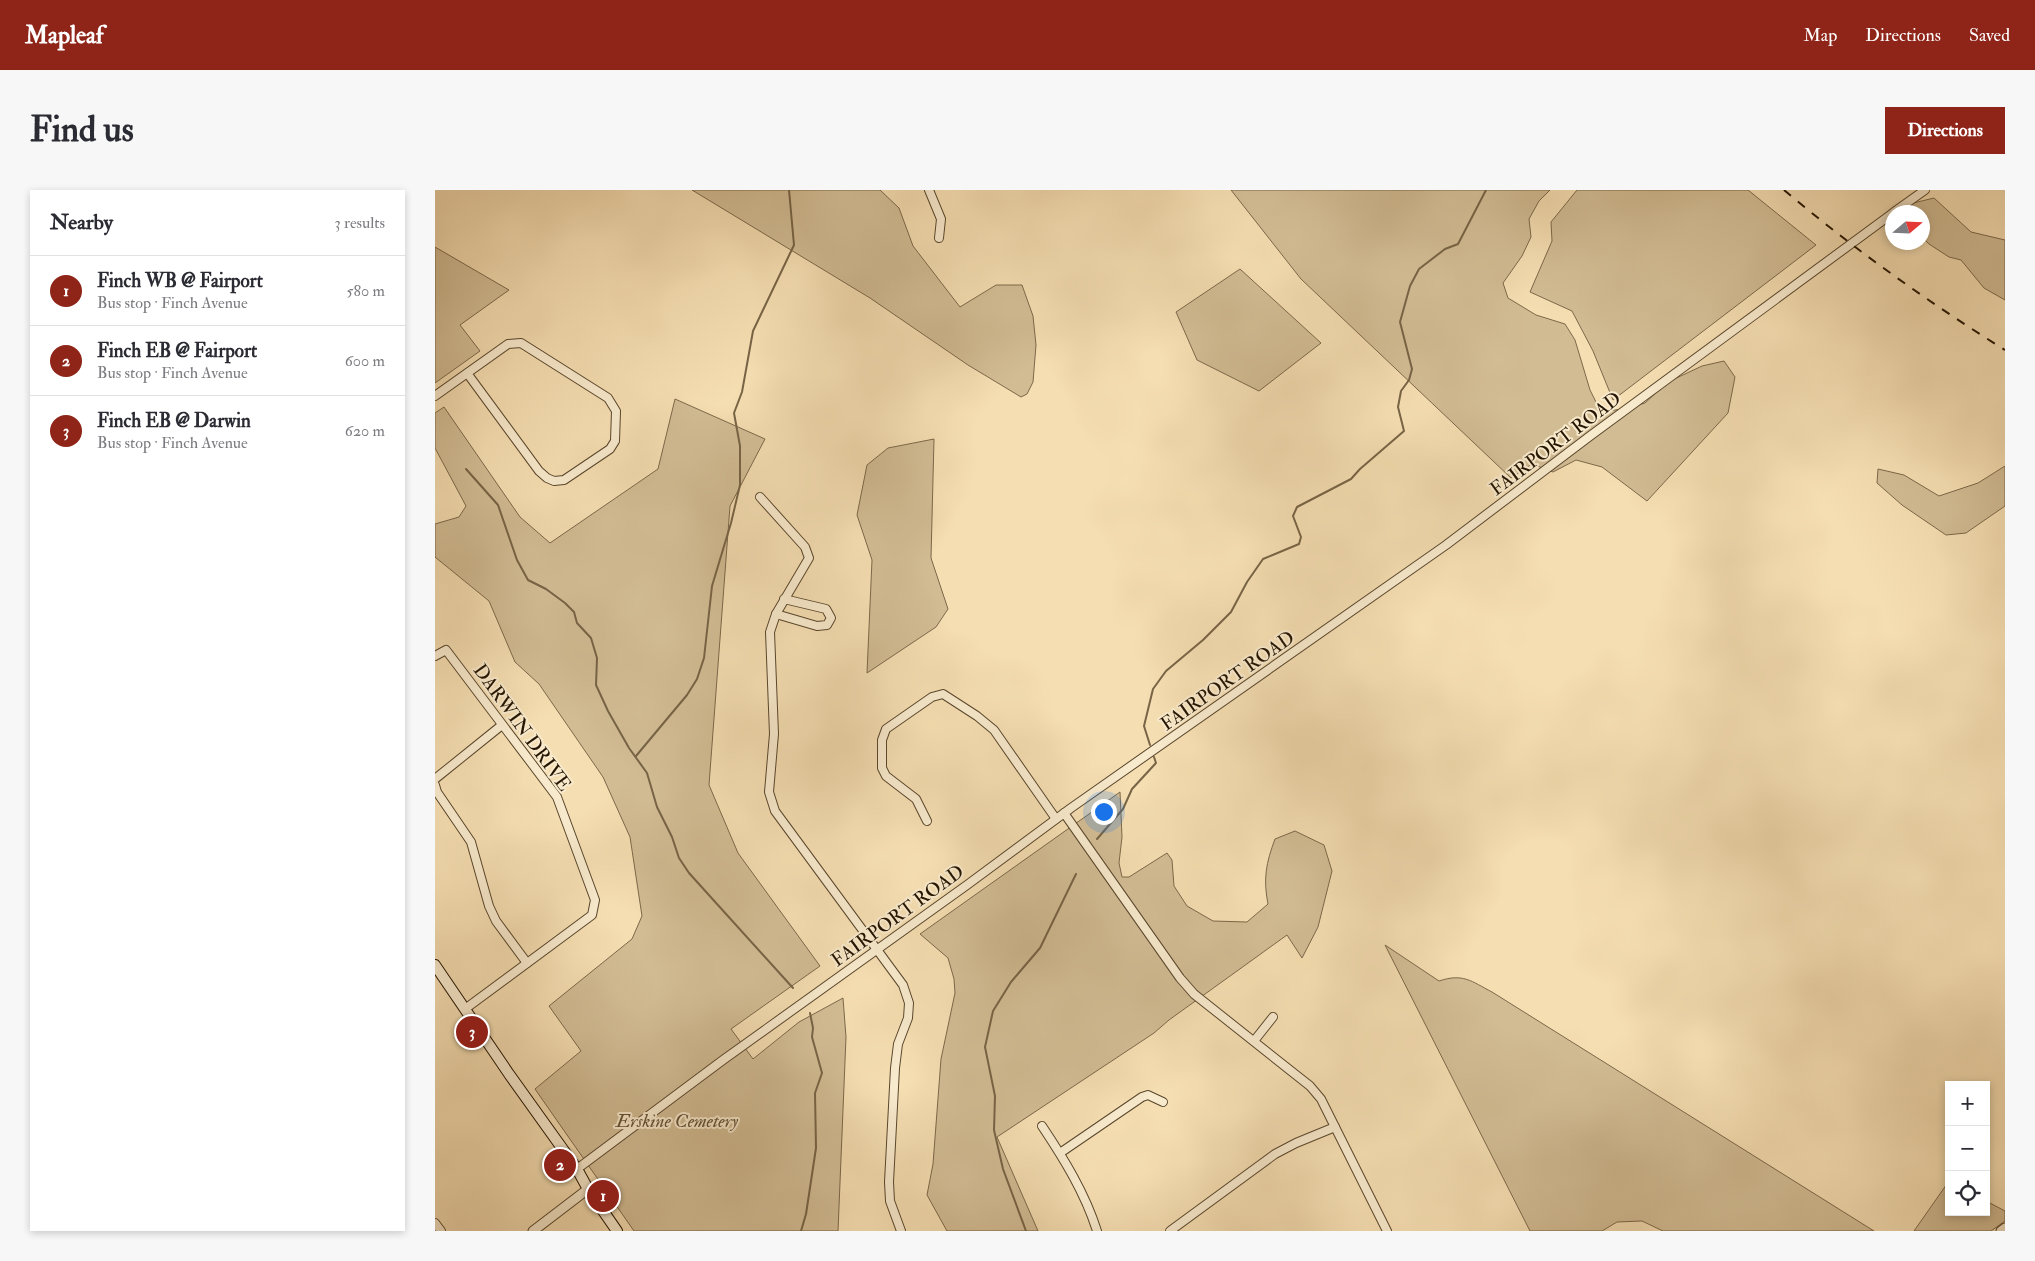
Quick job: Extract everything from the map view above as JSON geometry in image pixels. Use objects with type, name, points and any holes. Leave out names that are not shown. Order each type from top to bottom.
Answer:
[{"type":"main road","points":[[435,965],[577,1169],[588,1189],[617,1231]]},
{"type":"street","points":[[929,190],[941,219],[939,238]]},
{"type":"street","name":"FAIRPORT ROAD","points":[[1904,205],[1925,190]]},
{"type":"street","name":"FAIRPORT ROAD","points":[[577,1169],[723,1060],[1064,813],[1446,545],[1605,425],[1885,219]]},
{"type":"street","points":[[435,396],[467,373],[508,344],[521,343],[608,398],[616,411],[615,441],[610,449],[564,480],[554,481],[547,478],[539,471],[467,373]]},
{"type":"street","points":[[760,497],[805,547],[809,558],[776,614],[771,632],[774,734],[769,792],[775,811],[903,985],[909,1003],[908,1018],[898,1044],[895,1068],[889,1182],[890,1201],[901,1231]]},
{"type":"street","points":[[776,614],[817,626],[827,625],[831,618],[826,610],[784,599]]},
{"type":"street","name":"DARWIN DRIVE","points":[[435,656],[446,650],[557,796],[595,900],[591,915],[465,1009]]},
{"type":"street","points":[[927,821],[916,799],[887,776],[882,768],[882,740],[886,730],[932,697],[943,694],[977,716],[994,730],[1056,819]]},
{"type":"street","points":[[435,779],[502,725]]},
{"type":"street","points":[[435,785],[437,792],[471,842],[489,906],[496,921],[527,963]]},
{"type":"street","points":[[1064,813],[1180,978],[1194,994],[1310,1086],[1321,1099],[1387,1231]]},
{"type":"street","points":[[1254,1041],[1273,1017]]},
{"type":"street","points":[[1060,1153],[1142,1097],[1147,1096],[1163,1102]]},
{"type":"street","points":[[1042,1126],[1060,1153],[1090,1209],[1097,1231]]},
{"type":"street","points":[[1170,1231],[1275,1154],[1335,1127]]},
{"type":"street","points":[[533,1231],[588,1189]]},
{"type":"street","points":[[435,1223],[441,1231]]},
{"type":"street","points":[[2001,1231],[2005,1228]]},
{"type":"green space","points":[[692,190],[880,190],[899,208],[913,246],[960,307],[996,285],[1022,285],[1033,316],[1036,345],[1033,382],[1027,394],[1021,397],[968,365],[870,298]]},
{"type":"green space","points":[[1231,190],[1550,190],[1539,201],[1529,219],[1531,237],[1522,256],[1503,283],[1508,298],[1536,315],[1565,324],[1575,340],[1590,390],[1601,412],[1629,408],[1645,403],[1668,382],[1702,366],[1724,361],[1735,377],[1728,413],[1647,501],[1602,467],[1576,460],[1553,472],[1532,464],[1511,478],[1301,279]]},
{"type":"green space","points":[[1577,190],[1748,190],[1816,245],[1613,400],[1593,351],[1572,311],[1530,292],[1552,241],[1551,222]]},
{"type":"green space","points":[[1934,198],[1971,232],[2005,240],[2005,300],[1984,288],[1961,260],[1949,257],[1930,245],[1930,205],[1905,205]]},
{"type":"green space","points":[[435,247],[509,290],[460,325],[480,351],[435,383]]},
{"type":"green space","points":[[1240,269],[1321,343],[1259,391],[1197,360],[1176,312]]},
{"type":"green space","name":"Erskine Cemetery","points":[[675,399],[765,439],[730,506],[709,785],[738,853],[820,966],[731,1029],[753,1059],[799,1022],[843,998],[846,1037],[838,1231],[634,1231],[535,1089],[581,1051],[549,1006],[632,939],[642,916],[630,837],[603,777],[539,684],[515,662],[489,601],[435,557],[435,524],[459,517],[466,506],[435,448],[435,413],[444,407],[520,517],[550,543],[658,469]]},
{"type":"green space","points":[[934,439],[931,558],[948,609],[936,627],[867,673],[872,560],[857,515],[867,465],[888,448]]},
{"type":"green space","points":[[2005,466],[2005,506],[1966,533],[1946,535],[1902,505],[1877,483],[1878,469],[1904,475],[1939,496],[1978,483]]},
{"type":"green space","points":[[1120,792],[1122,837],[1119,863],[1122,877],[1129,877],[1167,853],[1172,860],[1174,886],[1187,906],[1213,921],[1247,922],[1268,904],[1266,871],[1275,839],[1295,831],[1324,845],[1332,871],[1318,927],[1302,958],[1287,935],[1169,1020],[1154,1033],[997,1137],[1038,1231],[947,1231],[927,1195],[933,1164],[941,1059],[955,993],[954,979],[948,958],[920,934]]},
{"type":"green space","points":[[1385,945],[1439,981],[1454,978],[1467,979],[1492,992],[1874,1231],[1663,1231],[1642,1221],[1617,1222],[1602,1231],[1530,1231]]},
{"type":"green space","points":[[1945,1187],[1945,1216],[1990,1216],[1990,1203],[2005,1211],[2005,1221],[1991,1231],[1914,1231]]},
{"type":"waterway","points":[[636,756],[687,695],[697,679],[704,658],[712,586],[740,485],[740,446],[734,413],[742,392],[753,331],[794,245],[789,190]]},
{"type":"waterway","points":[[1150,745],[1144,726],[1153,689],[1166,671],[1203,640],[1231,612],[1247,582],[1263,559],[1299,544],[1301,537],[1293,516],[1297,507],[1351,479],[1404,431],[1398,407],[1401,391],[1409,380],[1412,369],[1400,322],[1410,286],[1419,269],[1445,249],[1458,244],[1486,190]]},
{"type":"waterway","points":[[466,469],[498,505],[517,560],[528,580],[546,589],[565,603],[574,612],[577,623],[591,638],[597,658],[596,685],[629,748],[647,773],[657,807],[672,837],[679,858],[689,873],[793,988]]},
{"type":"waterway","points":[[1097,839],[1123,809],[1132,789],[1156,763],[1154,757]]},
{"type":"waterway","points":[[1026,1231],[1003,1169],[994,1130],[995,1096],[985,1047],[993,1011],[1011,982],[1040,948],[1076,874]]},
{"type":"waterway","points":[[801,1231],[806,1214],[816,1148],[815,1093],[822,1073],[812,1037],[813,1028],[810,1013]]},
{"type":"railway","points":[[1784,190],[1892,274],[2005,350]]},
{"type":"place","name":"Finch EB @ Darwin","points":[[472,1032]]},
{"type":"place","name":"Finch EB @ Fairport","points":[[560,1165]]},
{"type":"place","name":"Finch WB @ Fairport","points":[[603,1196]]}]
